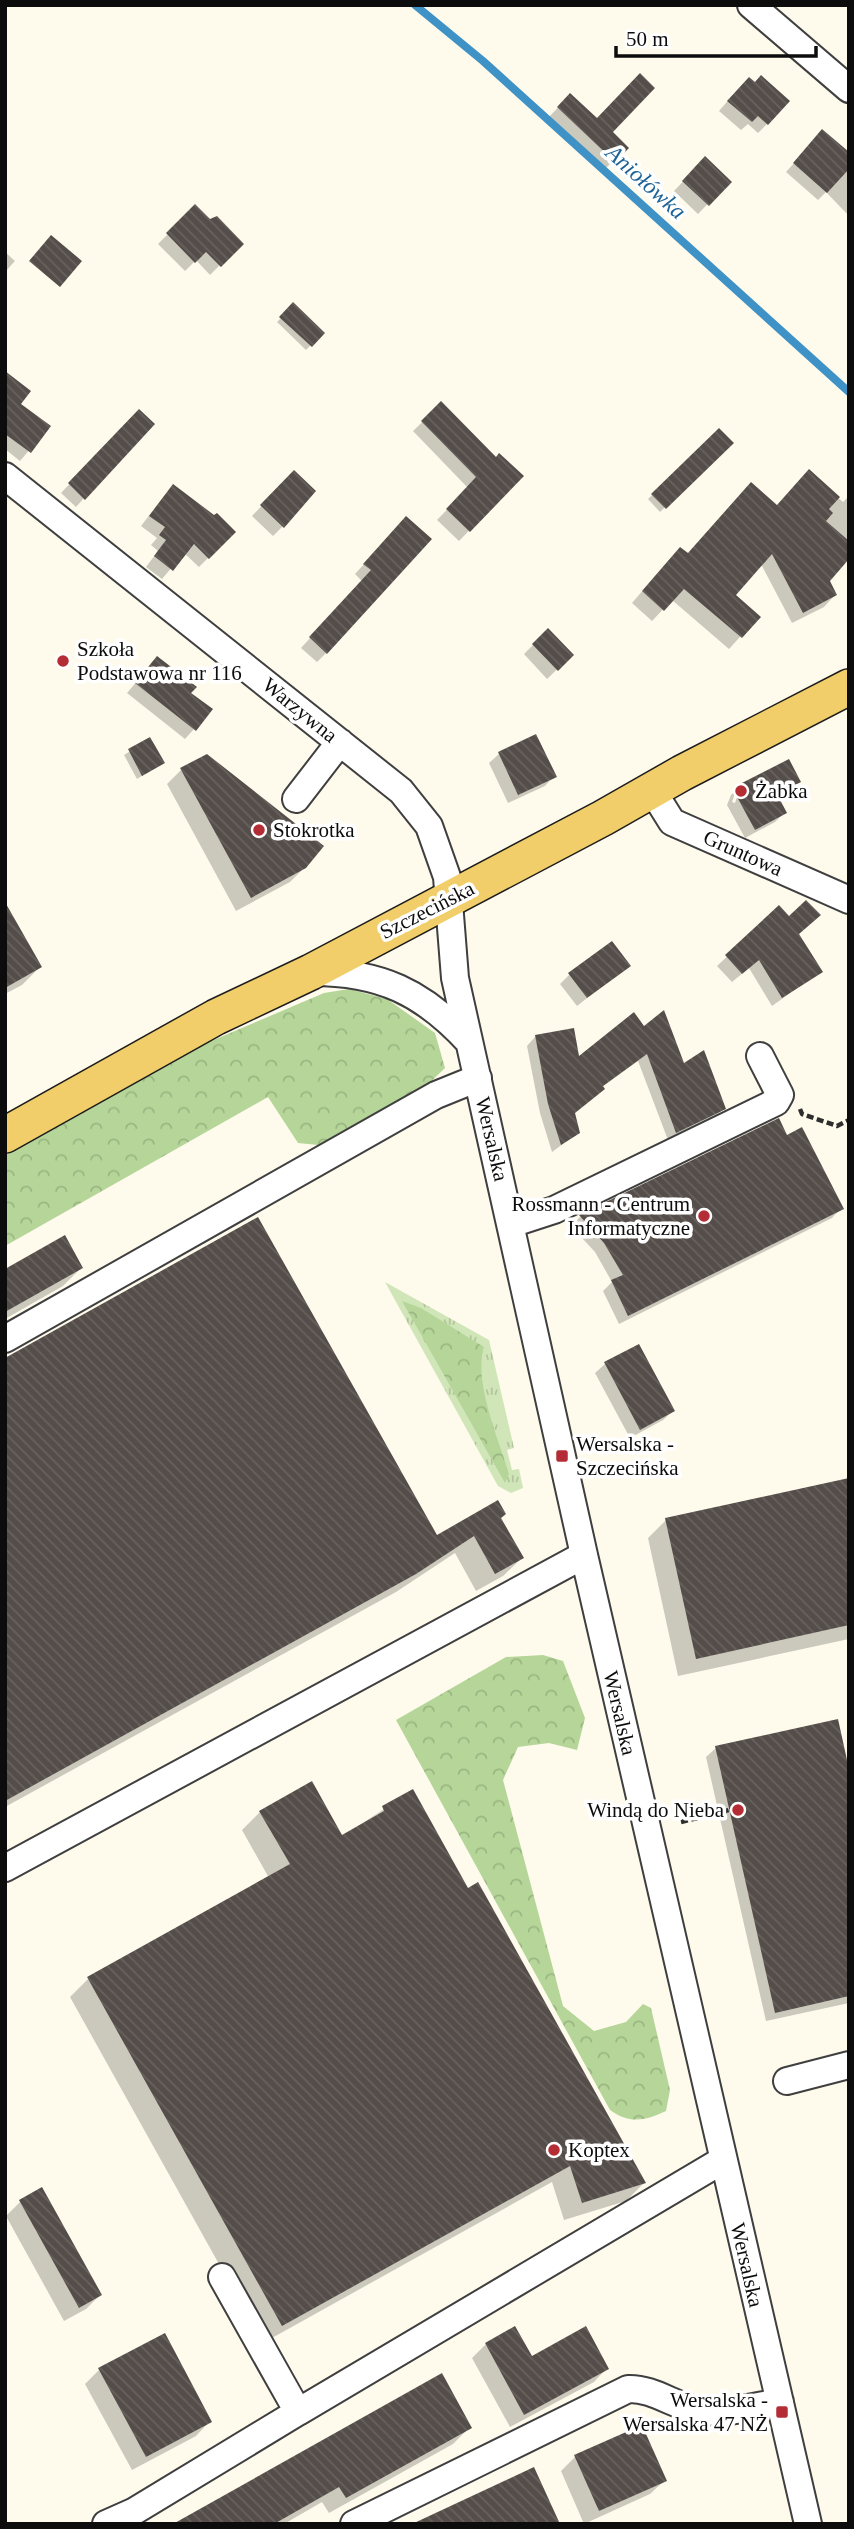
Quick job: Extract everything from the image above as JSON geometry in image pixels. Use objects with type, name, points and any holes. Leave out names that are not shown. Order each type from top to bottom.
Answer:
[{"type":"main road","name":"Szczecińska","points":[[5,1135],[216,1017],[311,972],[849,687]]},
{"type":"street","points":[[751,5],[849,89]]},
{"type":"street","name":"Warzywna","points":[[5,476],[401,791],[421,812],[443,860],[449,899]]},
{"type":"street","points":[[296,799],[340,742]]},
{"type":"street","name":"Gruntowa","points":[[652,790],[672,821],[849,900]]},
{"type":"street","name":"Wersalska","points":[[449,899],[453,961],[470,1042],[584,1555],[808,2524]]},
{"type":"street","points":[[311,972],[355,974],[391,984],[428,1004],[470,1042]]},
{"type":"street","points":[[512,1224],[554,1210],[776,1102],[780,1095],[760,1056]]},
{"type":"street","points":[[5,1339],[436,1095],[478,1078]]},
{"type":"street","points":[[5,1868],[584,1555]]},
{"type":"street","points":[[787,2081],[849,2065]]},
{"type":"street","points":[[106,2524],[133,2512],[723,2160]]},
{"type":"street","points":[[222,2277],[298,2412]]},
{"type":"street","points":[[354,2524],[628,2389],[640,2389],[702,2411],[736,2410],[780,2402]]},
{"type":"path","points":[[795,1100],[802,1114],[837,1126],[849,1120]]},
{"type":"path","points":[[681,1822],[729,1810]]},
{"type":"green space","points":[[349,989],[387,999],[435,1033],[445,1068],[420,1092],[318,1145],[298,1143],[268,1097],[5,1246],[5,1155],[202,1045],[324,993]]},
{"type":"green space","points":[[385,1282],[489,1340],[514,1448],[507,1450],[512,1470],[519,1469],[523,1488],[511,1493],[498,1486]]},
{"type":"green space","points":[[402,1301],[421,1308],[484,1347],[484,1393],[509,1474],[505,1483]]},
{"type":"green space","points":[[543,1655],[563,1661],[585,1718],[577,1750],[549,1743],[518,1747],[503,1780],[563,2006],[594,2031],[626,2022],[643,2004],[651,2008],[670,2090],[666,2111],[644,2119],[631,2119],[610,2110],[396,1720],[506,1657]]},
{"type":"building","points":[[640,73],[655,88],[613,132],[629,148],[615,162],[557,107],[570,93],[597,118]]},
{"type":"building","points":[[761,75],[790,101],[768,125],[758,116],[752,122],[727,101],[749,77],[755,82]]},
{"type":"building","points":[[822,129],[849,152],[849,169],[827,193],[793,163]]},
{"type":"building","points":[[705,156],[732,182],[709,206],[682,181]]},
{"type":"building","points":[[195,204],[210,219],[217,216],[244,244],[221,267],[206,252],[195,263],[166,233]]},
{"type":"building","points":[[51,235],[82,261],[60,287],[29,261]]},
{"type":"building","points":[[293,302],[325,333],[312,347],[279,317]]},
{"type":"building","points":[[5,371],[31,391],[21,404],[51,426],[31,453],[5,434]]},
{"type":"building","points":[[441,401],[496,457],[499,453],[524,476],[470,532],[446,509],[476,477],[421,421]]},
{"type":"building","points":[[139,409],[155,424],[85,500],[68,483]]},
{"type":"building","points":[[719,428],[734,443],[666,509],[651,494]]},
{"type":"building","points":[[809,469],[840,497],[829,509],[833,513],[826,521],[849,541],[849,559],[830,581],[837,595],[803,613],[772,554],[736,595],[761,617],[742,638],[684,589],[664,611],[642,591],[680,547],[688,553],[751,482],[777,505]]},
{"type":"building","points":[[294,470],[316,491],[284,528],[260,505]]},
{"type":"building","points":[[173,484],[214,515],[217,513],[236,532],[209,559],[194,544],[173,571],[154,556],[166,540],[159,535],[165,527],[149,516]]},
{"type":"building","points":[[406,516],[432,539],[327,654],[309,637],[371,570],[363,564]]},
{"type":"building","points":[[548,628],[574,655],[558,671],[532,644]]},
{"type":"building","points":[[157,656],[197,687],[191,693],[213,709],[196,731],[135,683]]},
{"type":"building","points":[[536,734],[557,777],[518,795],[498,752]]},
{"type":"building","points":[[150,737],[165,763],[142,776],[128,749]]},
{"type":"building","name":"Stokrotka","points":[[207,754],[324,846],[306,868],[251,898],[180,768]]},
{"type":"building","points":[[789,759],[801,782],[777,794],[787,813],[755,830],[736,795],[740,784]]},
{"type":"building","points":[[806,900],[821,915],[799,934],[823,972],[782,998],[759,960],[742,974],[725,955],[779,905],[789,916]]},
{"type":"building","points":[[5,902],[42,967],[5,988]]},
{"type":"building","points":[[612,941],[631,966],[587,998],[568,973]]},
{"type":"building","points":[[664,1010],[684,1063],[704,1050],[726,1109],[676,1133],[647,1054],[603,1086],[605,1089],[575,1113],[580,1133],[561,1145],[548,1104],[535,1035],[574,1028],[579,1056],[634,1012],[644,1026]]},
{"type":"building","name":"Rossmann - Centrum Informatyczne","points":[[779,1118],[787,1135],[802,1127],[844,1209],[628,1316],[611,1280],[623,1275],[604,1243],[579,1215]]},
{"type":"building","points":[[258,1217],[437,1535],[498,1500],[506,1514],[501,1518],[524,1558],[495,1574],[474,1536],[416,1574],[5,1801],[5,1358]]},
{"type":"building","points":[[65,1235],[83,1268],[5,1312],[5,1269]]},
{"type":"building","points":[[639,1344],[675,1411],[640,1430],[604,1362]]},
{"type":"building","points":[[849,1478],[849,1625],[696,1659],[665,1518]]},
{"type":"building","points":[[838,1719],[849,1769],[849,1996],[775,2013],[715,1746]]},
{"type":"building","points":[[312,1781],[342,1835],[384,1811],[382,1806],[413,1789],[468,1888],[478,1882],[646,2183],[582,2203],[570,2166],[282,2326],[87,1977],[290,1864],[259,1811]]},
{"type":"building","points":[[42,2187],[102,2295],[79,2308],[19,2200]]},
{"type":"building","points":[[515,2326],[532,2356],[586,2326],[609,2369],[524,2415],[485,2343]]},
{"type":"building","points":[[165,2333],[212,2422],[146,2457],[98,2368]]},
{"type":"building","points":[[442,2373],[472,2428],[346,2498],[339,2487],[274,2524],[173,2524]]},
{"type":"building","points":[[642,2425],[667,2481],[599,2511],[574,2455]]},
{"type":"building","points":[[534,2467],[560,2524],[412,2524]]},
{"type":"waterway","name":"Aniołówka","points":[[415,5],[483,61],[849,392]]},
{"type":"place","name":"Szkoła Podstawowa nr 116","points":[[63,661]]},
{"type":"place","name":"Żabka","points":[[741,791]]},
{"type":"place","name":"Stokrotka","points":[[259,830]]},
{"type":"place","name":"Rossmann - Centrum Informatyczne","points":[[704,1216]]},
{"type":"place","name":"Wersalska - Szczecińska","points":[[562,1456]]},
{"type":"place","name":"Windą do Nieba","points":[[738,1810]]},
{"type":"place","name":"Koptex","points":[[554,2150]]},
{"type":"place","name":"Wersalska - Wersalska 47 NŻ","points":[[782,2412]]}]
